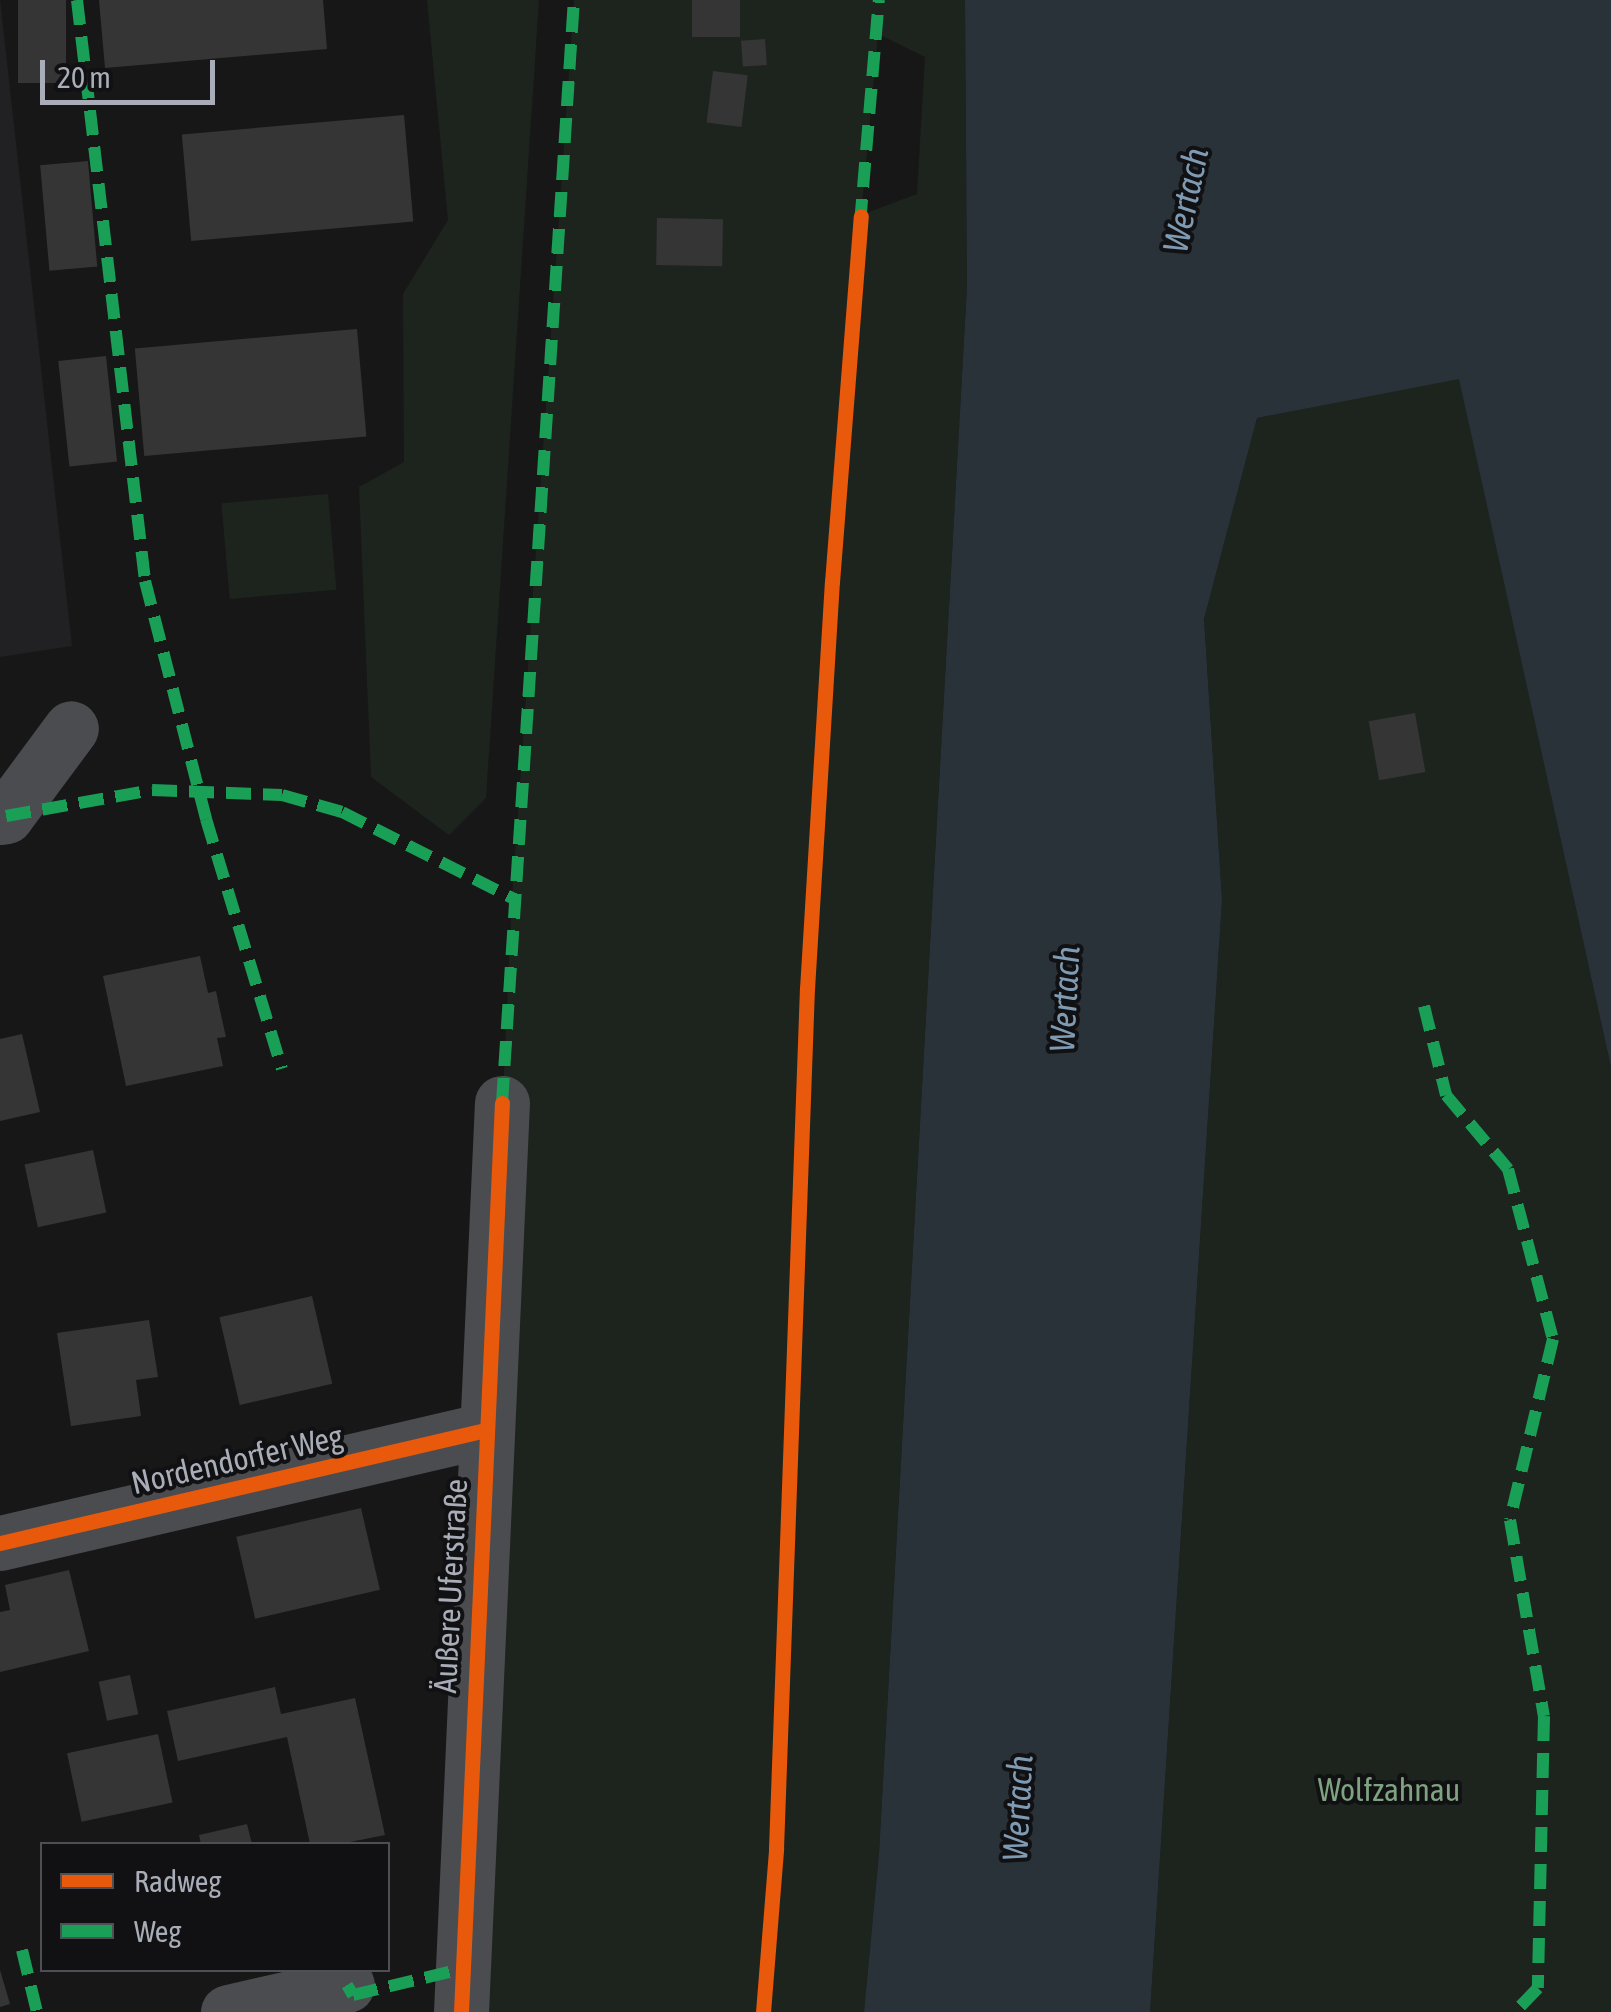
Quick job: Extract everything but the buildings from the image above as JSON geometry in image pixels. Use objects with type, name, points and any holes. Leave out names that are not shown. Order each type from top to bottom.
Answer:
[{"type":"street","points":[[0,818],[6,816],[71,728]]},
{"type":"street","name":"Äußere Uferstraße","points":[[461,2012],[502,1103]]},
{"type":"street","name":"Nordendorfer Weg","points":[[0,1543],[486,1430]]},
{"type":"street","points":[[228,2012],[346,1985]]},
{"type":"shaded area","points":[[0,0],[72,646],[0,657]]},
{"type":"green space","points":[[427,0],[539,0],[486,798],[449,835],[371,777],[359,487],[404,462],[403,294],[448,220]]},
{"type":"green space","points":[[574,0],[965,0],[967,287],[879,1854],[864,2012],[461,2012],[512,898]],"holes":[[[878,34],[925,57],[917,194],[861,215]]]},
{"type":"green space","name":"Wolfzahnau","points":[[1459,378],[1611,1067],[1611,2012],[1150,2012],[1222,900],[1204,619],[1257,418]]},
{"type":"green space","points":[[328,494],[336,590],[230,599],[221,503]]},
{"type":"water","name":"Wertach","points":[[965,0],[1611,0],[1611,1067],[1459,379],[1257,418],[1204,619],[1222,900],[1150,2012],[864,2012],[879,1854],[967,287]]},
{"type":"marked path","points":[[77,0],[145,581],[206,819],[282,1069]]},
{"type":"marked path","points":[[502,1103],[574,0]]},
{"type":"marked path","points":[[860,224],[879,0]]},
{"type":"marked path","points":[[6,816],[152,790],[282,795],[342,812],[512,898]]},
{"type":"marked path","points":[[1424,1006],[1446,1095],[1508,1169],[1553,1339],[1510,1520],[1544,1716],[1538,1988],[1515,2012]]},
{"type":"marked path","points":[[22,1950],[37,2012]]},
{"type":"marked path","points":[[347,1985],[353,1995],[461,1969]]},
{"type":"cycle path","points":[[763,2012],[776,1849],[807,989],[832,582],[861,216]]},
{"type":"cycle path","points":[[461,2012],[502,1103]]},
{"type":"cycle path","points":[[0,1543],[486,1430]]}]
